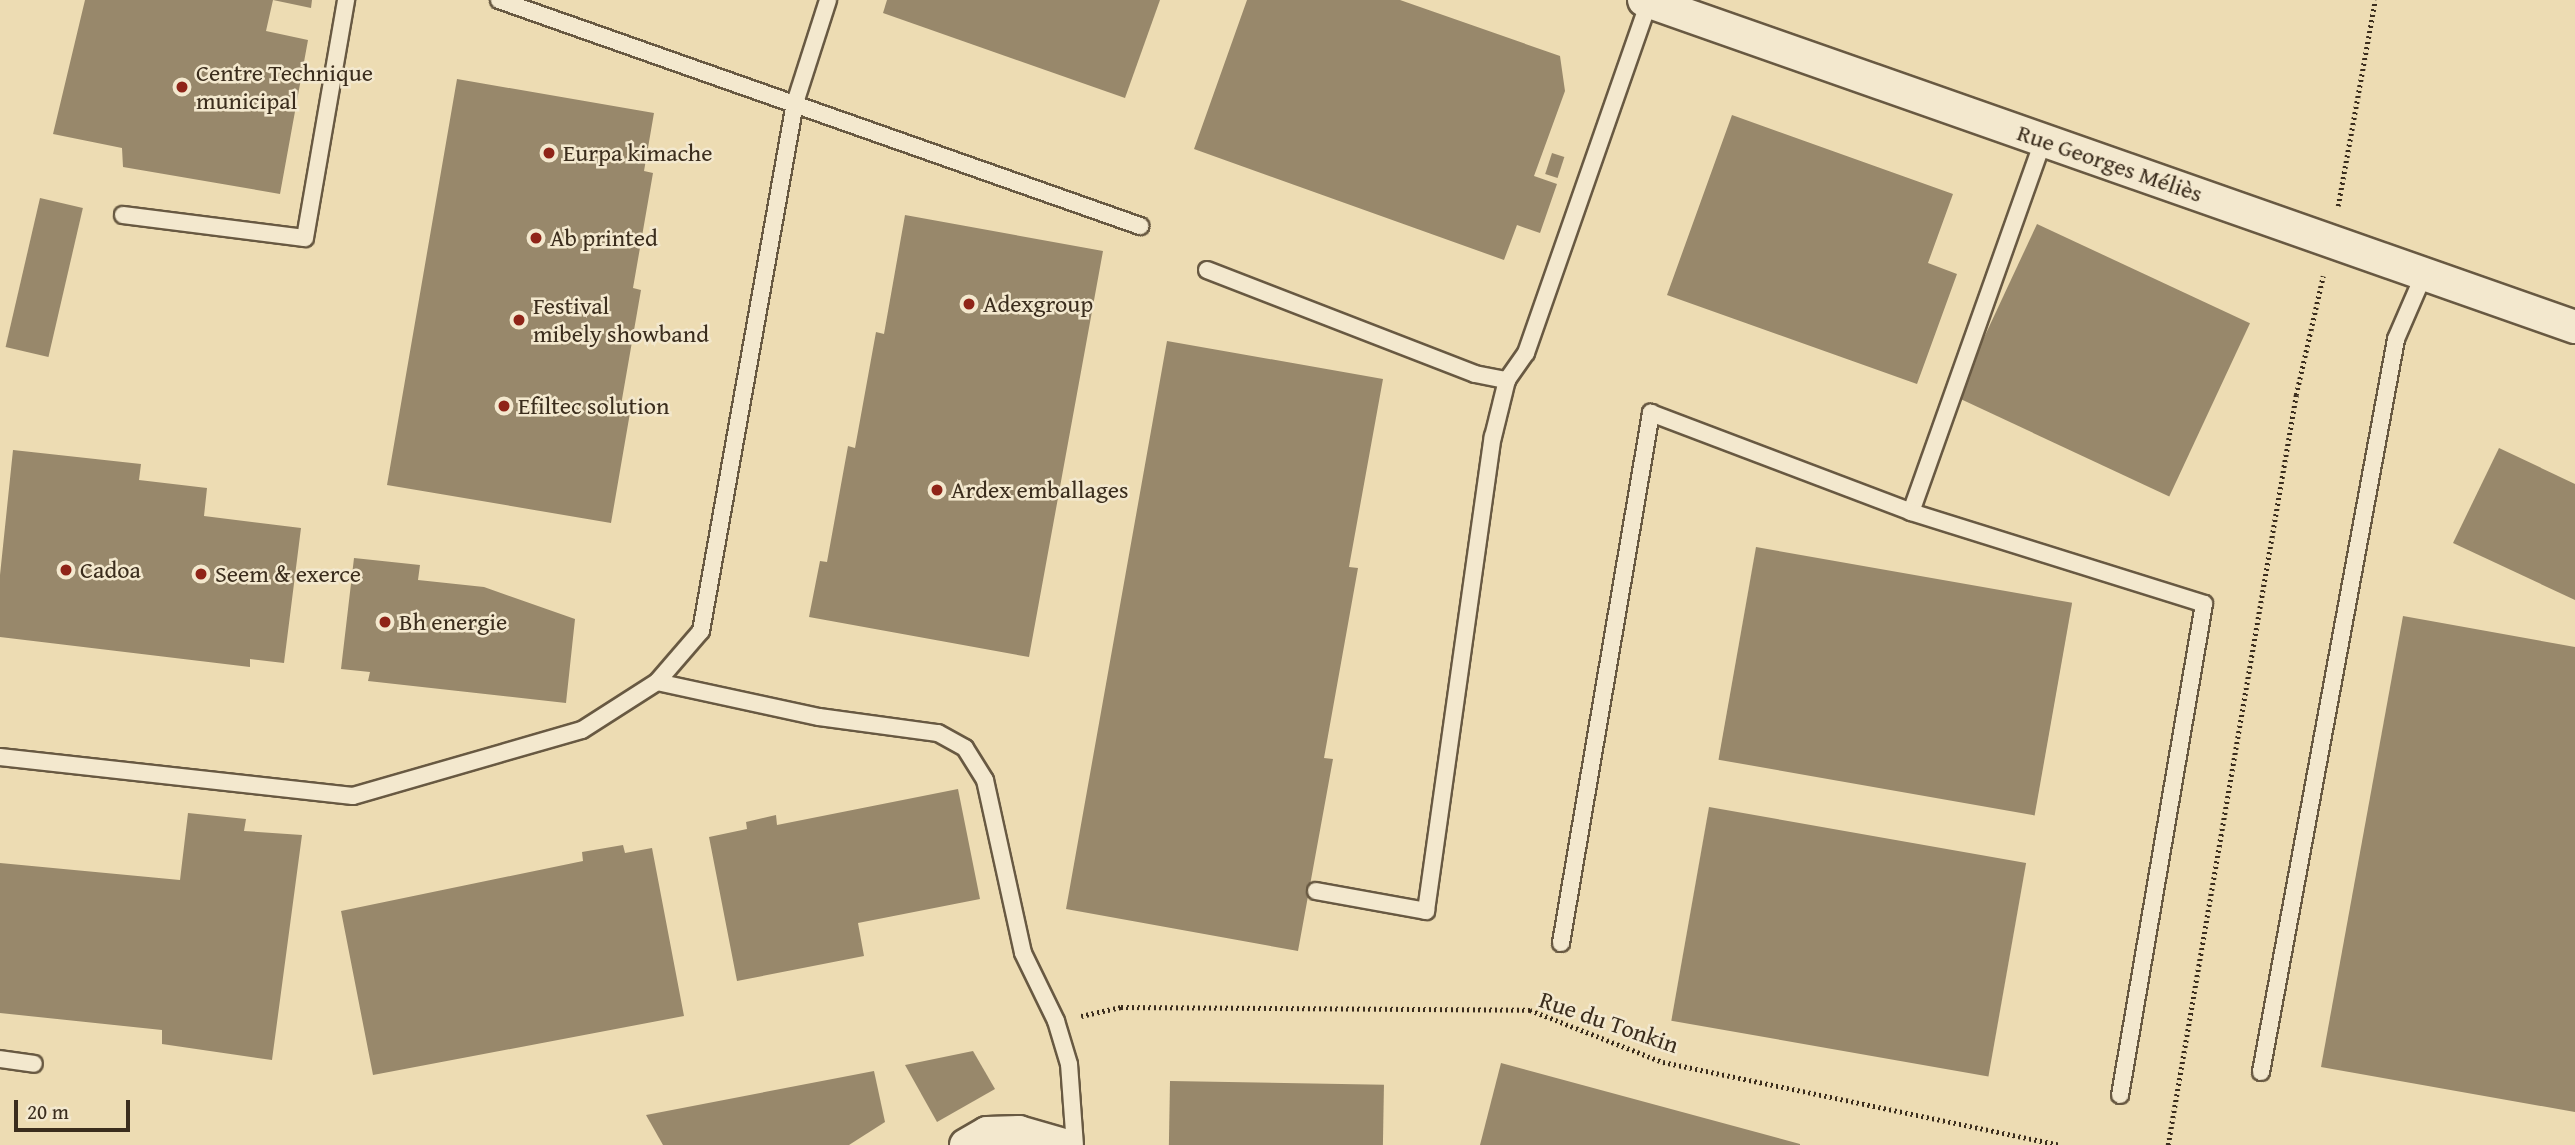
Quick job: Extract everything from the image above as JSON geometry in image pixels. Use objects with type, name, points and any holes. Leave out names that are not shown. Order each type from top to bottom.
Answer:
[{"type":"street","name":"Rue Georges Méliès","points":[[1658,2],[2043,141],[2332,239],[2575,327]]},
{"type":"street","points":[[966,1145],[987,1133],[1019,1132],[1064,1145]]},
{"type":"lane","points":[[123,215],[305,239],[346,0]]},
{"type":"lane","points":[[499,0],[1140,226]]},
{"type":"lane","points":[[0,757],[353,796],[582,730],[656,682],[701,631],[795,103],[828,0]]},
{"type":"lane","points":[[1316,891],[1426,911],[1495,426],[1507,380],[1526,353],[1658,2]]},
{"type":"lane","points":[[1910,512],[2043,141]]},
{"type":"lane","points":[[1208,270],[1475,374],[1507,380]]},
{"type":"lane","points":[[2261,1072],[2396,339],[2425,272]]},
{"type":"lane","points":[[1561,943],[1651,413],[1910,512],[2204,604],[2120,1095]]},
{"type":"lane","points":[[656,682],[819,717],[938,733],[965,748],[985,780],[1023,953],[1056,1021],[1069,1063],[1075,1145]]},
{"type":"lane","points":[[0,1059],[34,1064]]},
{"type":"path","points":[[2168,1145],[2295,395],[2332,239],[2375,0]]},
{"type":"path","name":"Rue du Tonkin","points":[[1056,1021],[1121,1007],[1530,1010],[1663,1062],[2060,1145]]},
{"type":"building","name":"Centre Technique municipal","points":[[85,0],[273,0],[266,31],[308,40],[280,194],[123,167],[122,148],[53,134]]},
{"type":"building","points":[[273,0],[312,0],[311,8]]},
{"type":"building","points":[[887,0],[1160,0],[1125,98],[883,13]]},
{"type":"building","points":[[1247,0],[1400,0],[1560,56],[1565,91],[1534,176],[1557,184],[1540,233],[1517,225],[1504,260],[1194,149]]},
{"type":"building","points":[[457,79],[654,113],[644,171],[653,173],[633,288],[641,290],[621,405],[631,407],[611,523],[387,485]]},
{"type":"building","points":[[1732,115],[1953,194],[1928,263],[1957,274],[1917,384],[1667,295]]},
{"type":"building","points":[[1552,153],[1564,157],[1558,178],[1545,174]]},
{"type":"building","points":[[40,198],[83,208],[48,357],[6,347]]},
{"type":"building","points":[[905,215],[1103,251],[1029,657],[809,617],[820,561],[827,562],[848,446],[855,448],[876,332],[884,334]]},
{"type":"building","points":[[2037,224],[2250,323],[2169,496],[1956,397]]},
{"type":"building","points":[[1167,341],[1383,379],[1349,567],[1358,568],[1324,758],[1333,759],[1298,951],[1066,909]]},
{"type":"building","points":[[2499,448],[2575,484],[2575,600],[2453,543]]},
{"type":"building","points":[[13,450],[141,464],[139,480],[207,488],[204,516],[301,528],[284,663],[250,659],[250,667],[0,637],[0,575]]},
{"type":"building","points":[[1756,547],[2072,603],[2035,815],[1718,760]]},
{"type":"building","points":[[354,558],[420,565],[418,580],[484,587],[575,619],[566,703],[368,681],[370,672],[341,669]]},
{"type":"building","points":[[2403,616],[2575,647],[2575,1112],[2321,1067]]},
{"type":"building","points":[[958,789],[980,899],[858,923],[864,956],[737,981],[709,837],[747,829],[746,822],[776,815],[777,825]]},
{"type":"building","points":[[1709,807],[2026,863],[1988,1077],[1671,1021]]},
{"type":"building","points":[[188,813],[246,819],[244,831],[302,835],[272,1060],[162,1044],[162,1030],[0,1013],[0,863],[180,880]]},
{"type":"building","points":[[623,845],[625,853],[652,848],[684,1016],[373,1075],[341,911],[583,861],[582,852]]},
{"type":"building","points":[[973,1051],[995,1089],[937,1122],[905,1065]]},
{"type":"building","points":[[1501,1063],[1800,1144],[1800,1145],[1480,1145]]},
{"type":"building","points":[[874,1071],[885,1122],[849,1145],[663,1145],[646,1115]]},
{"type":"building","points":[[1170,1081],[1384,1085],[1383,1145],[1169,1145]]},
{"type":"place","name":"Centre Technique municipal","points":[[182,87]]},
{"type":"place","name":"Eurpa kimache","points":[[549,153]]},
{"type":"place","name":"Ab printed","points":[[536,238]]},
{"type":"place","name":"Adexgroup","points":[[969,304]]},
{"type":"place","name":"Festival mibely showband","points":[[519,320]]},
{"type":"place","name":"Efiltec solution","points":[[504,406]]},
{"type":"place","name":"Ardex emballages","points":[[937,490]]},
{"type":"place","name":"Cadoa","points":[[66,570]]},
{"type":"place","name":"Seem & exerce","points":[[201,574]]},
{"type":"place","name":"Bh energie","points":[[385,622]]}]
